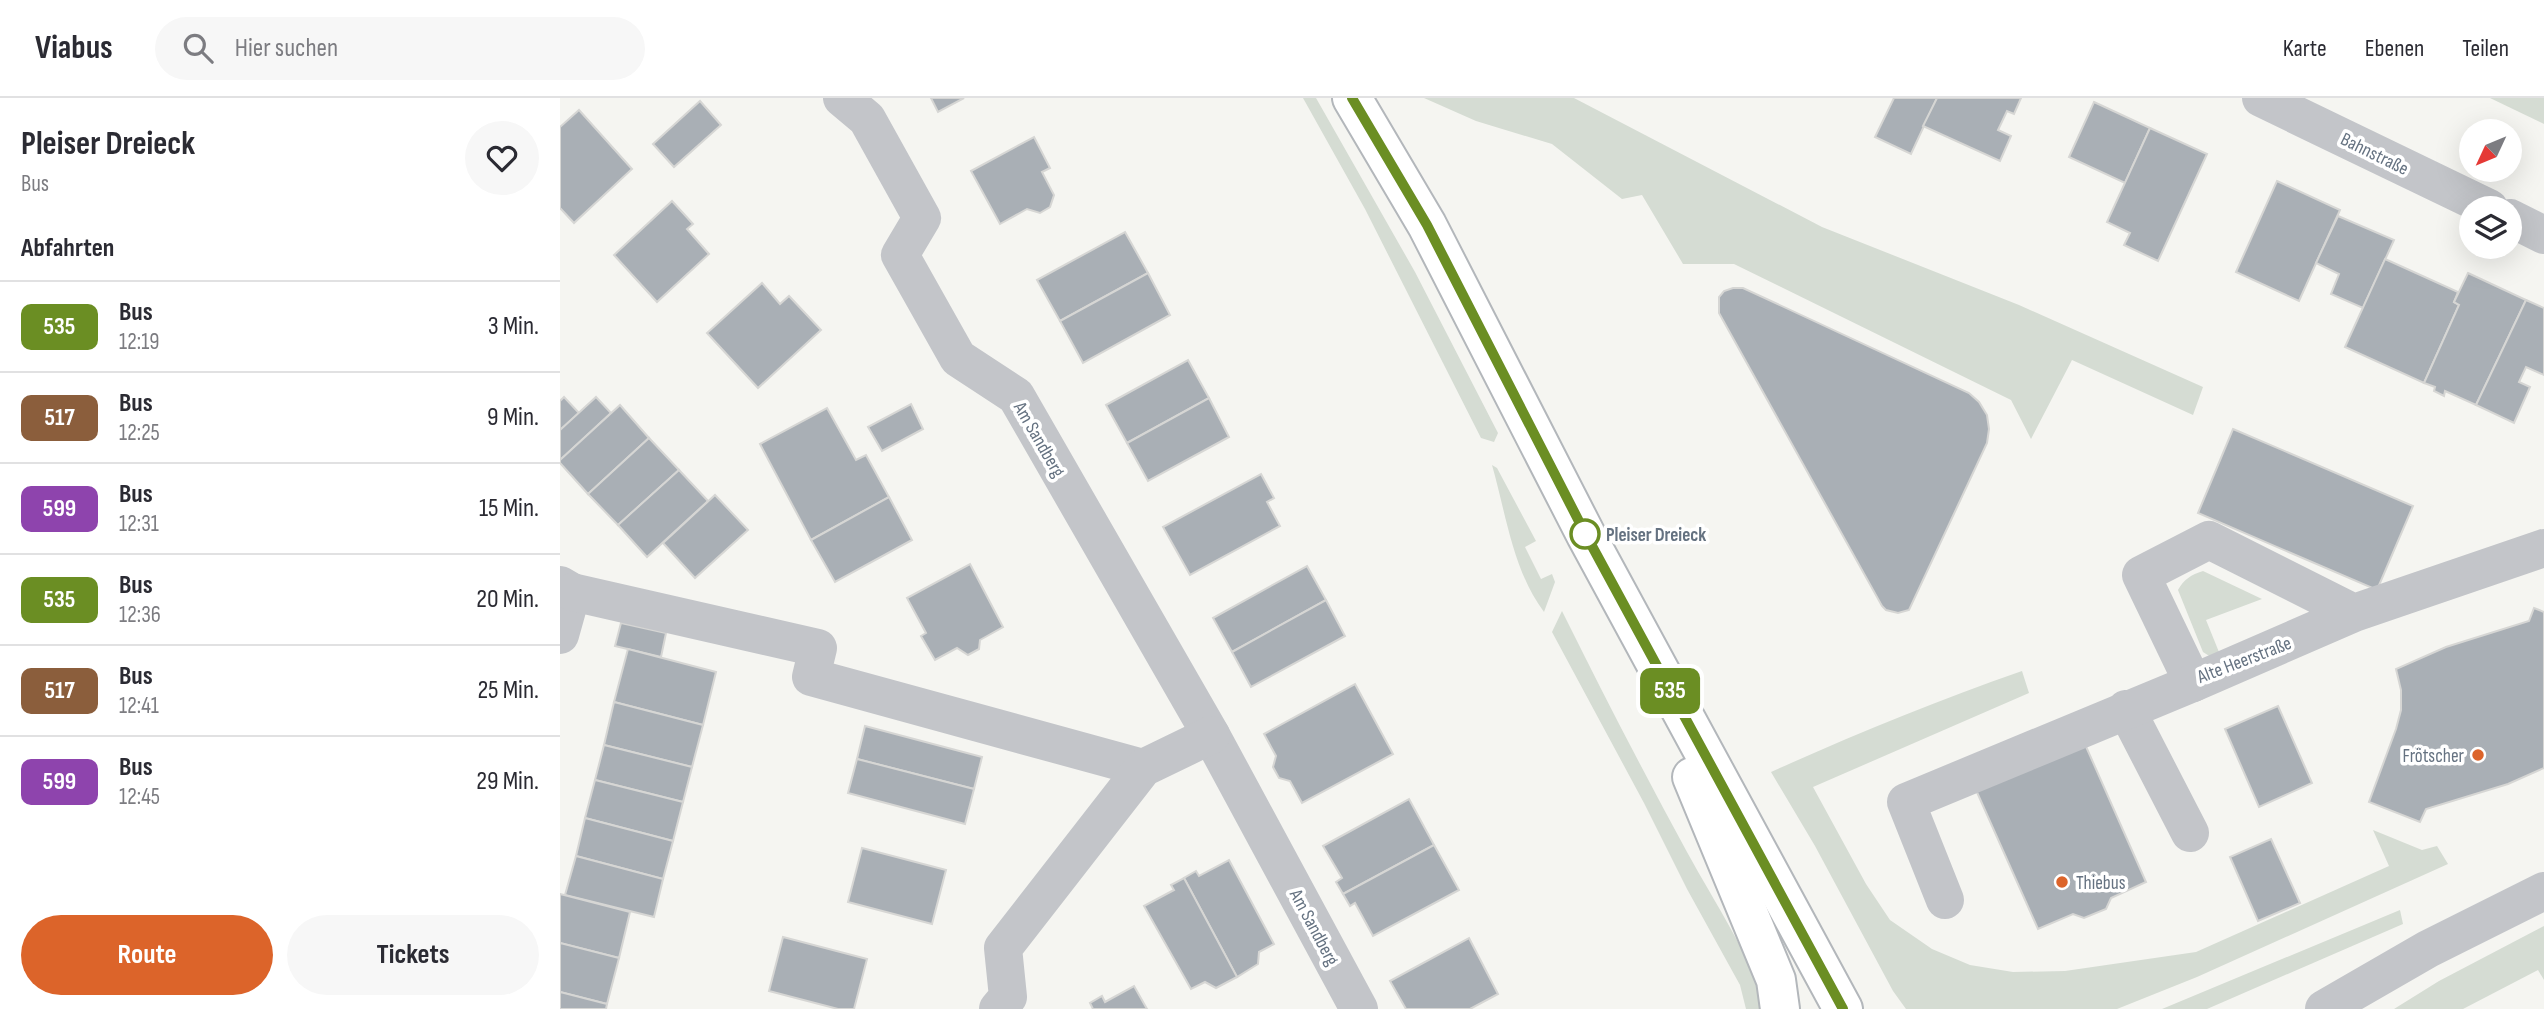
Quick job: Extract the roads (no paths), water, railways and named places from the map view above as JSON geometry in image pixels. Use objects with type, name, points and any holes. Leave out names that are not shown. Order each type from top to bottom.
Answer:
[{"type":"main road","points":[[1352,98],[1427,225],[1612,584],[1843,1009]]},
{"type":"main road","points":[[1612,584],[1776,980],[1780,1009]]},
{"type":"street","name":"Am Sandberg","points":[[842,98],[867,119],[922,218],[900,255],[958,358],[1016,396],[1212,735],[1359,1009]]},
{"type":"street","name":"Bahnstraße","points":[[2261,98],[2464,196]]},
{"type":"street","points":[[2522,224],[2544,235]]},
{"type":"street","name":"Alte Heerstraße","points":[[2354,613],[2209,540],[2141,575],[2193,683],[2354,613],[2544,548]]},
{"type":"street","points":[[560,635],[566,589],[818,648],[811,677],[1143,768]]},
{"type":"street","points":[[1945,900],[1906,802],[2193,683]]},
{"type":"street","points":[[2126,709],[2190,833]]},
{"type":"street","points":[[998,1009],[1008,997],[1003,948],[1143,768],[1212,735]]},
{"type":"street","points":[[2324,1009],[2428,949],[2544,891]]},
{"type":"place","name":"Pleiser Dreieck","points":[[1585,534]]},
{"type":"place","name":"Frötscher","points":[[2478,755]]},
{"type":"place","name":"Thiebus","points":[[2062,882]]}]
